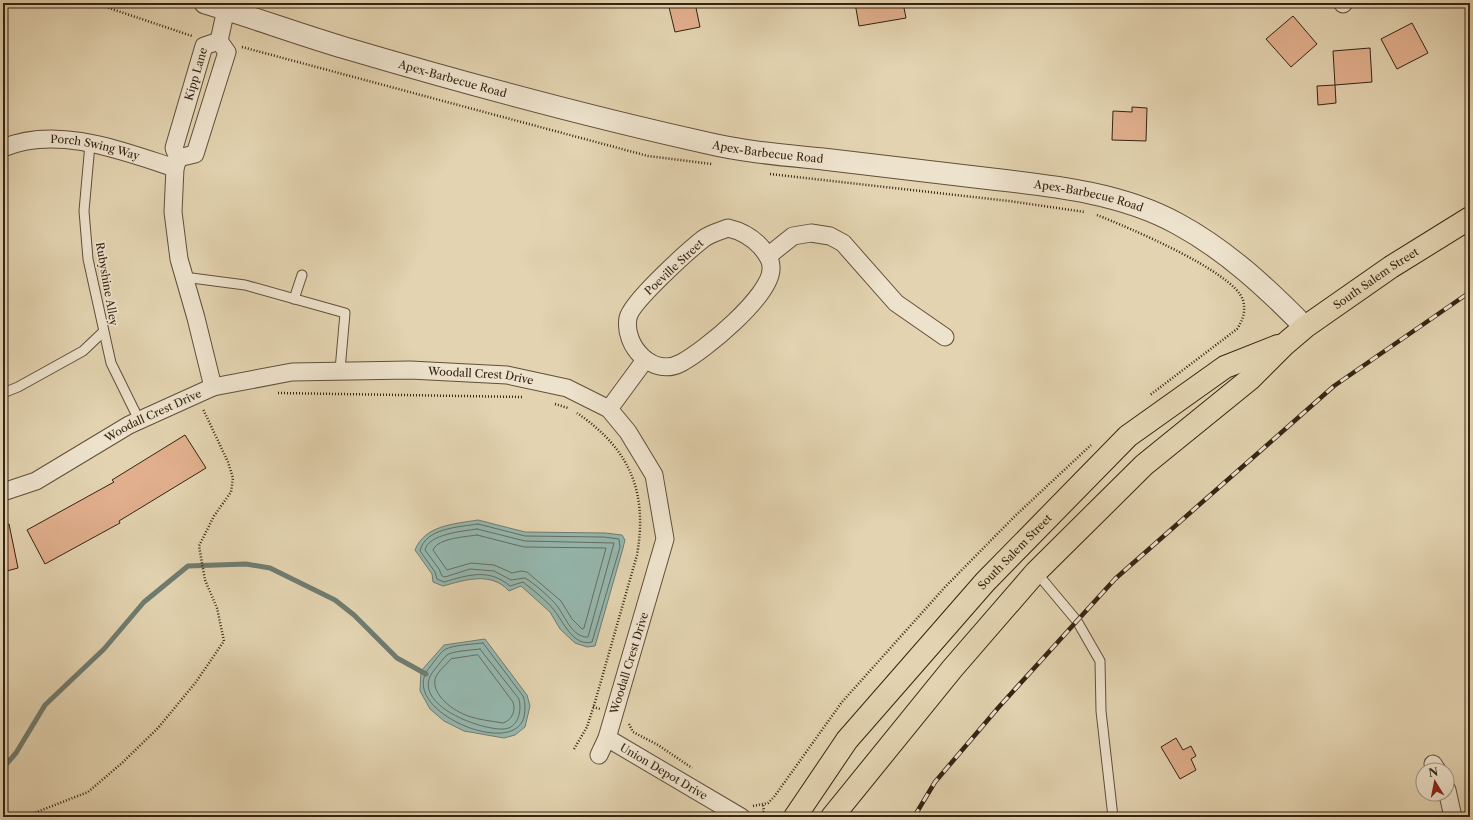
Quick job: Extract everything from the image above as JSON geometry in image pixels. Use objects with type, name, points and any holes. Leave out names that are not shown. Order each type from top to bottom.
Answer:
[{"type":"main road","name":"South Salem Street","points":[[832,817],[952,669],[1036,572],[1144,465],[1250,379],[1295,336],[1391,266],[1470,218]]},
{"type":"main road","name":"South Salem Street","points":[[795,817],[847,740],[964,605],[1128,436],[1225,367],[1295,336]]},
{"type":"street","name":"Apex-Barbecue Road","points":[[206,3],[227,6],[348,49],[462,81],[711,144],[761,152],[1029,183],[1108,197],[1146,209],[1178,223],[1214,247],[1248,273],[1295,336]]},
{"type":"street","points":[[219,41],[227,6]]},
{"type":"street","name":"Kipp Lane","points":[[176,163],[195,154],[227,52],[219,41],[204,46],[174,148],[176,163],[173,212],[178,259],[196,318],[213,387]]},
{"type":"street","name":"Porch Swing Way","points":[[3,148],[14,144],[52,139],[90,144],[176,163]]},
{"type":"street","name":"Poeville Street","points":[[645,360],[636,350],[628,334],[628,317],[639,300],[704,238],[728,228],[738,231],[754,240],[768,256]]},
{"type":"street","points":[[609,409],[645,360],[661,367],[679,364],[718,337],[743,313],[766,285],[772,269],[768,256],[793,236],[811,234],[830,236],[843,243],[896,303],[945,337]]},
{"type":"street","name":"Woodall Crest Drive","points":[[3,492],[36,481],[139,420],[213,387],[292,372],[410,370],[507,375],[567,388],[609,409],[628,432],[654,475],[664,539],[607,738],[599,755]]},
{"type":"street","name":"Union Depot Drive","points":[[607,738],[745,812]]},
{"type":"street","points":[[1450,802],[1453,817]]},
{"type":"lane","name":"Rubyshine Alley","points":[[90,144],[84,211],[88,259],[111,363],[139,420]]},
{"type":"lane","points":[[294,299],[302,275]]},
{"type":"lane","points":[[184,277],[245,285],[345,313],[340,370]]},
{"type":"lane","points":[[3,393],[18,387],[83,351],[103,332]]},
{"type":"lane","points":[[1036,572],[1077,621],[1100,661],[1101,711],[1113,817]]},
{"type":"path","points":[[1223,340],[1237,329],[1242,321],[1244,310],[1243,299],[1228,283]]},
{"type":"path","points":[[274,393],[526,397]]},
{"type":"path","points":[[554,403],[574,411],[595,425],[614,444],[626,463],[632,477],[640,505],[641,532],[637,555],[587,727],[574,749]]},
{"type":"path","points":[[24,817],[88,792],[122,763],[158,728],[196,682],[224,641],[217,608],[204,576],[199,546],[214,516],[232,492],[233,478],[228,462],[202,407]]},
{"type":"path","points":[[629,722],[633,732],[672,753],[695,770]]},
{"type":"path","points":[[745,812],[768,803],[779,788]]},
{"type":"path","points":[[760,817],[764,811],[763,805]]},
{"type":"water","points":[[478,520],[525,532],[605,533],[622,535],[625,540],[595,646],[587,647],[575,643],[560,629],[550,612],[521,586],[509,591],[502,585],[486,579],[460,581],[443,586],[433,582],[432,574],[415,550],[420,542],[426,535],[441,527]]},
{"type":"water","points":[[485,639],[527,695],[530,706],[525,727],[515,735],[504,738],[464,731],[444,721],[430,709],[420,691],[421,671],[444,645]]},
{"type":"building","points":[[668,3],[695,3],[700,27],[675,32]]},
{"type":"building","points":[[855,3],[903,3],[906,18],[859,26]]},
{"type":"building","points":[[1293,16],[1317,44],[1291,67],[1266,39]]},
{"type":"building","points":[[1412,23],[1428,53],[1397,69],[1381,39]]},
{"type":"building","points":[[1370,48],[1372,82],[1335,85],[1333,51]]},
{"type":"building","points":[[1335,85],[1336,103],[1318,105],[1317,86]]},
{"type":"building","points":[[1132,107],[1147,108],[1146,141],[1112,140],[1113,111],[1132,112]]},
{"type":"building","points":[[185,435],[206,468],[119,521],[120,523],[45,564],[27,530],[114,482],[112,480]]},
{"type":"building","points":[[9,524],[18,568],[3,572],[3,525]]},
{"type":"building","points":[[1176,738],[1183,750],[1191,746],[1196,756],[1191,759],[1196,770],[1180,779],[1161,747]]},
{"type":"waterway","points":[[3,768],[16,753],[45,705],[104,649],[144,602],[188,566],[246,564],[270,568],[335,600],[354,615],[397,658],[426,674]]},
{"type":"railway","points":[[914,817],[935,782],[998,708],[1115,579],[1334,386],[1470,292]]}]
